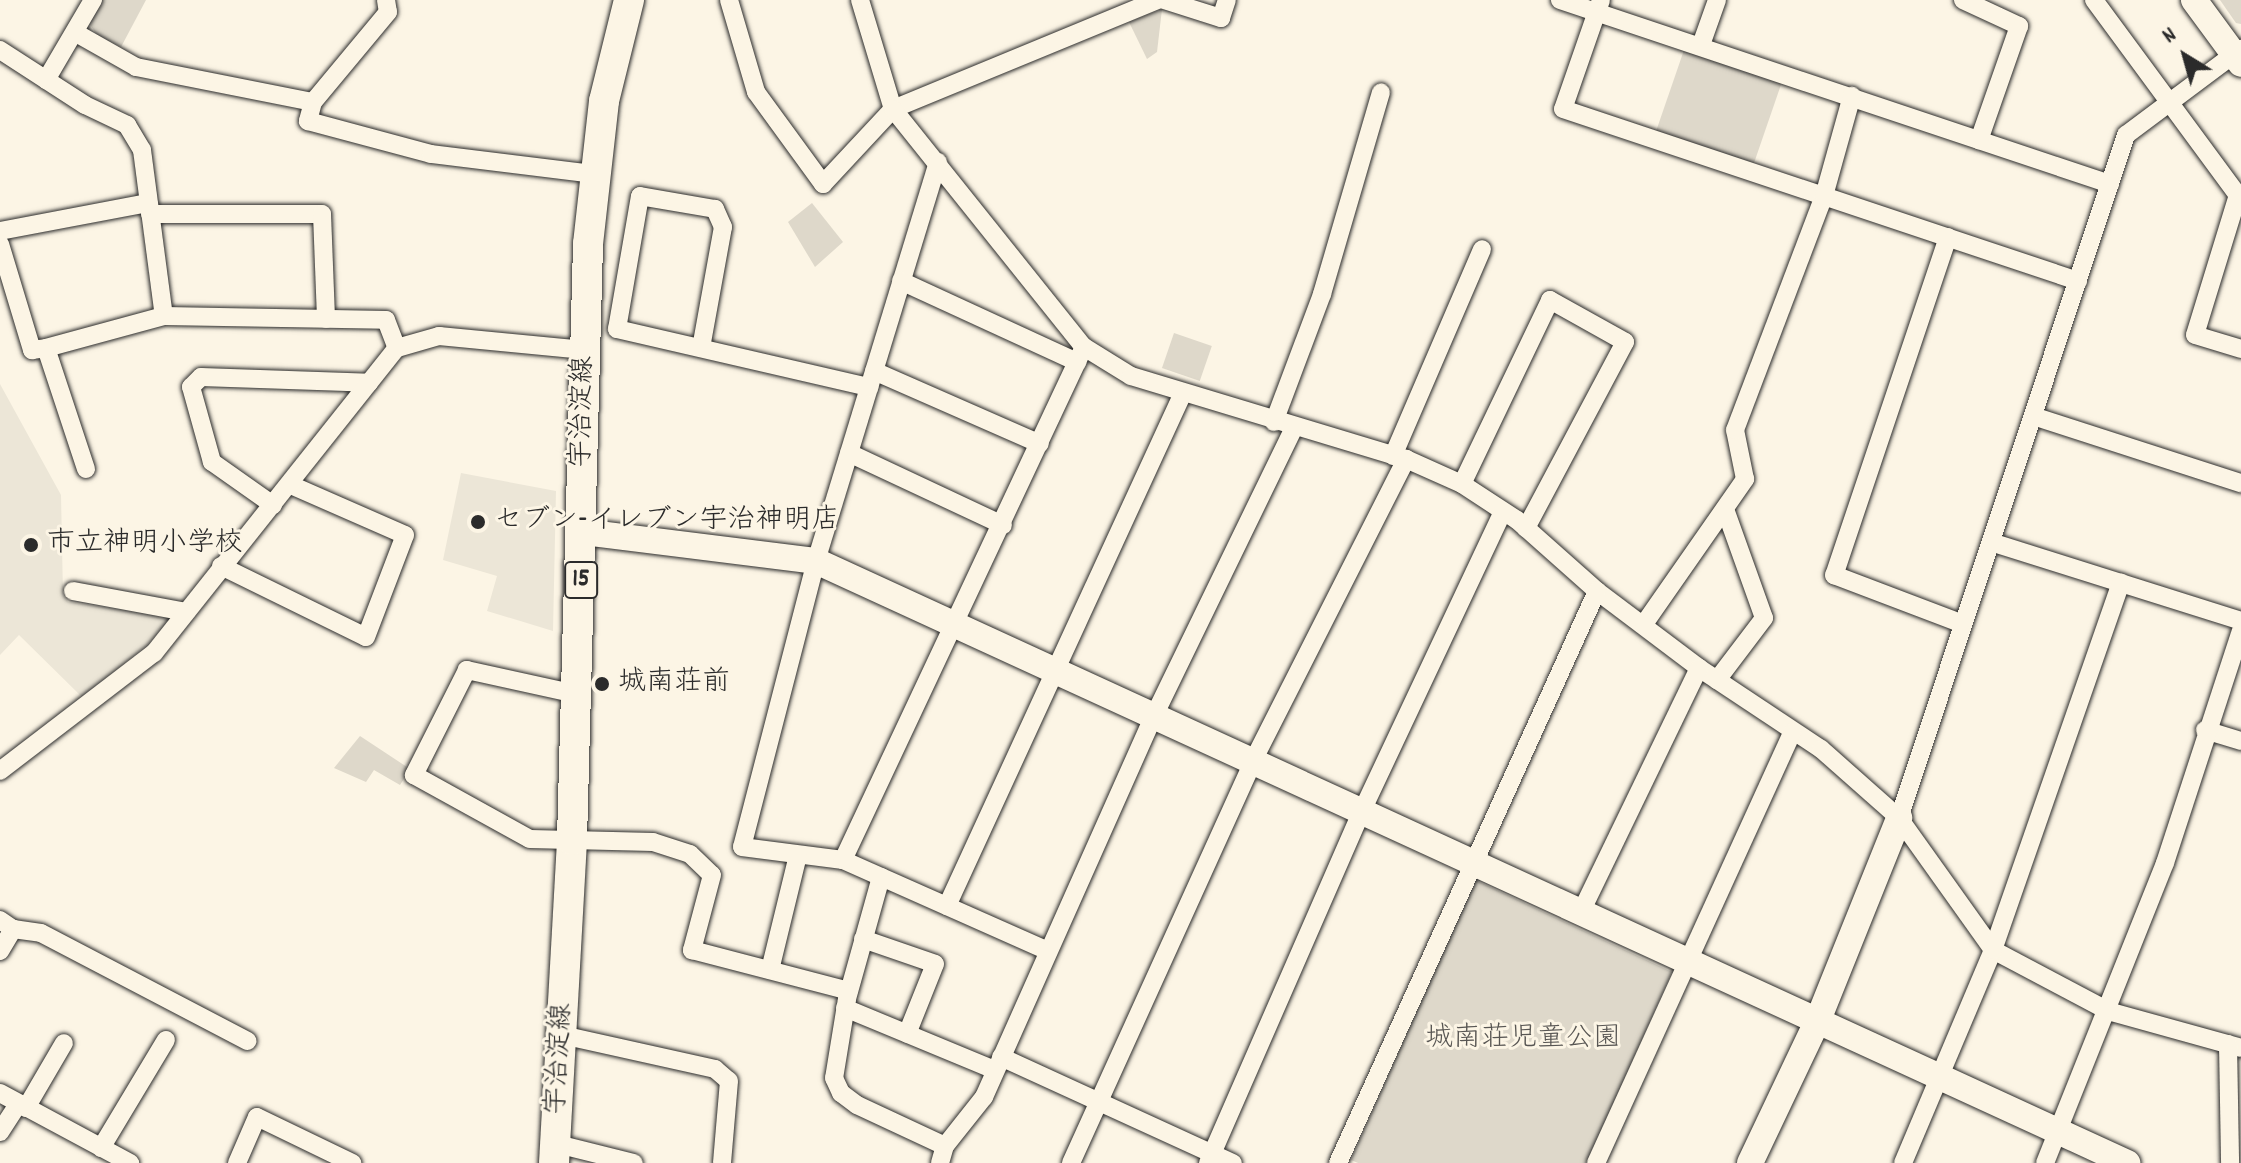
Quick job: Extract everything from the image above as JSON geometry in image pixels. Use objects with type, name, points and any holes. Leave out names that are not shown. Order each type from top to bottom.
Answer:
[{"type":"main road","name":"宇治淀線","points":[[556,1154],[572,840],[583,532],[584,350],[594,174],[604,101],[629,0]]},
{"type":"street","points":[[46,80],[93,0]]},
{"type":"street","points":[[386,0],[388,12],[313,102],[308,121],[431,154],[594,174]]},
{"type":"street","points":[[729,0],[756,92],[823,184],[893,109],[1161,0],[1221,18],[1227,0]]},
{"type":"street","points":[[1560,0],[1600,6],[1701,45],[2110,184]]},
{"type":"street","points":[[1701,45],[1717,0]]},
{"type":"street","points":[[2094,0],[2238,195],[2195,335],[2241,349]]},
{"type":"street","points":[[1750,1163],[1818,1020],[1899,818],[2126,135],[2239,56],[2194,0]]},
{"type":"street","points":[[864,1],[893,109],[938,162],[1081,354]]},
{"type":"street","points":[[1974,2],[2019,26],[1979,140]]},
{"type":"street","points":[[1600,6],[1563,109],[2078,281]]},
{"type":"street","points":[[76,33],[136,67],[313,102]]},
{"type":"street","points":[[0,50],[46,80],[127,125],[142,150],[164,316]]},
{"type":"street","points":[[1274,422],[1322,294],[1381,92]]},
{"type":"street","points":[[1644,624],[1745,479],[1735,430],[1824,196],[1852,96]]},
{"type":"street","points":[[938,162],[816,561],[742,847],[843,860],[1048,951]]},
{"type":"street","points":[[617,329],[640,196],[715,209],[723,227],[701,348]]},
{"type":"street","points":[[0,231],[149,208],[322,214],[326,319]]},
{"type":"street","points":[[1948,237],[1834,575],[1963,624]]},
{"type":"street","points":[[0,244],[4,270],[32,350],[164,316],[386,320],[397,348]]},
{"type":"street","points":[[1071,1163],[1253,761],[1399,457],[1482,249]]},
{"type":"street","points":[[901,281],[1131,376],[1274,422],[1399,457],[1462,484],[1526,528],[1597,591],[1699,668],[1792,733],[1821,749],[1899,818],[1993,950],[2108,1011],[2236,1042],[2230,1163]]},
{"type":"street","points":[[1462,484],[1550,300],[1625,342],[1526,528]]},
{"type":"street","points":[[587,317],[617,329],[701,348],[872,379],[1040,444]]},
{"type":"street","points":[[0,771],[154,653],[221,566],[291,485],[397,348],[439,336],[584,350]]},
{"type":"street","points":[[46,348],[86,469]]},
{"type":"street","points":[[843,860],[957,625],[1081,354]]},
{"type":"street","points":[[273,505],[212,462],[191,387],[201,377],[369,383]]},
{"type":"street","points":[[947,906],[1183,393]]},
{"type":"street","points":[[2033,416],[2241,483]]},
{"type":"street","points":[[881,877],[847,1000],[834,1078],[841,1093],[942,1154],[984,1097],[1154,716],[1294,428]]},
{"type":"street","points":[[849,453],[1003,525]]},
{"type":"street","points":[[221,566],[366,637],[405,535],[291,485]]},
{"type":"street","points":[[1717,680],[1764,618],[1725,509]]},
{"type":"street","points":[[1211,1158],[1362,811],[1503,512]]},
{"type":"street","points":[[583,532],[816,561],[1939,1077],[2059,1128],[2127,1163]]},
{"type":"street","points":[[1991,542],[2241,621]]},
{"type":"street","points":[[1903,1163],[1993,950],[2121,583]]},
{"type":"street","points":[[73,591],[186,612]]},
{"type":"street","points":[[1338,1163],[1597,591]]},
{"type":"street","points":[[2045,1163],[2165,863],[2205,730],[2241,631]]},
{"type":"street","points":[[1581,912],[1699,668]]},
{"type":"street","points":[[576,694],[467,670],[414,775],[530,839],[653,842],[690,854],[712,875],[692,950],[770,970],[847,1000],[907,1034],[1100,1102],[1211,1158],[1233,1163]]},
{"type":"street","points":[[2205,730],[2241,741]]},
{"type":"street","points":[[1596,1163],[1792,733]]},
{"type":"street","points":[[770,970],[798,855]]},
{"type":"street","points":[[0,951],[6,925],[41,933],[248,1041]]},
{"type":"street","points":[[863,939],[935,964],[907,1034]]},
{"type":"street","points":[[562,1035],[715,1069],[729,1081],[722,1163]]},
{"type":"street","points":[[101,1148],[166,1040]]},
{"type":"street","points":[[0,1132],[22,1106],[64,1043]]},
{"type":"street","points":[[0,1093],[130,1163]]},
{"type":"street","points":[[237,1163],[257,1117],[352,1163]]},
{"type":"street","points":[[556,1154],[634,1163]]},
{"type":"shaded area","name":"市立神明小学校","points":[[0,384],[61,495],[63,595],[68,602],[173,617],[147,645],[82,697],[19,635],[0,655]]},
{"type":"shaded area","points":[[461,473],[556,491],[553,631],[487,611],[497,576],[443,560]]},
{"type":"green space","points":[[102,0],[146,0],[121,47],[97,35],[89,23]]},
{"type":"green space","points":[[2220,0],[2241,0],[2241,24],[2236,23]]},
{"type":"green space","points":[[1162,9],[1157,52],[1147,59],[1129,22]]},
{"type":"green space","points":[[1684,50],[1781,84],[1753,166],[1656,132]]},
{"type":"green space","points":[[812,203],[843,242],[815,267],[788,222]]},
{"type":"green space","points":[[1174,333],[1212,346],[1200,381],[1162,368]]},
{"type":"green space","points":[[360,736],[410,769],[400,785],[374,770],[366,782],[334,768]]},
{"type":"green space","name":"城南荘児童公園","points":[[1475,880],[1672,972],[1587,1163],[1358,1163],[1351,1160]]},
{"type":"place","name":"セブン-イレブン宇治神明店","points":[[478,522]]},
{"type":"place","name":"市立神明小学校","points":[[31,545]]},
{"type":"place","name":"城南荘前","points":[[602,684]]}]
